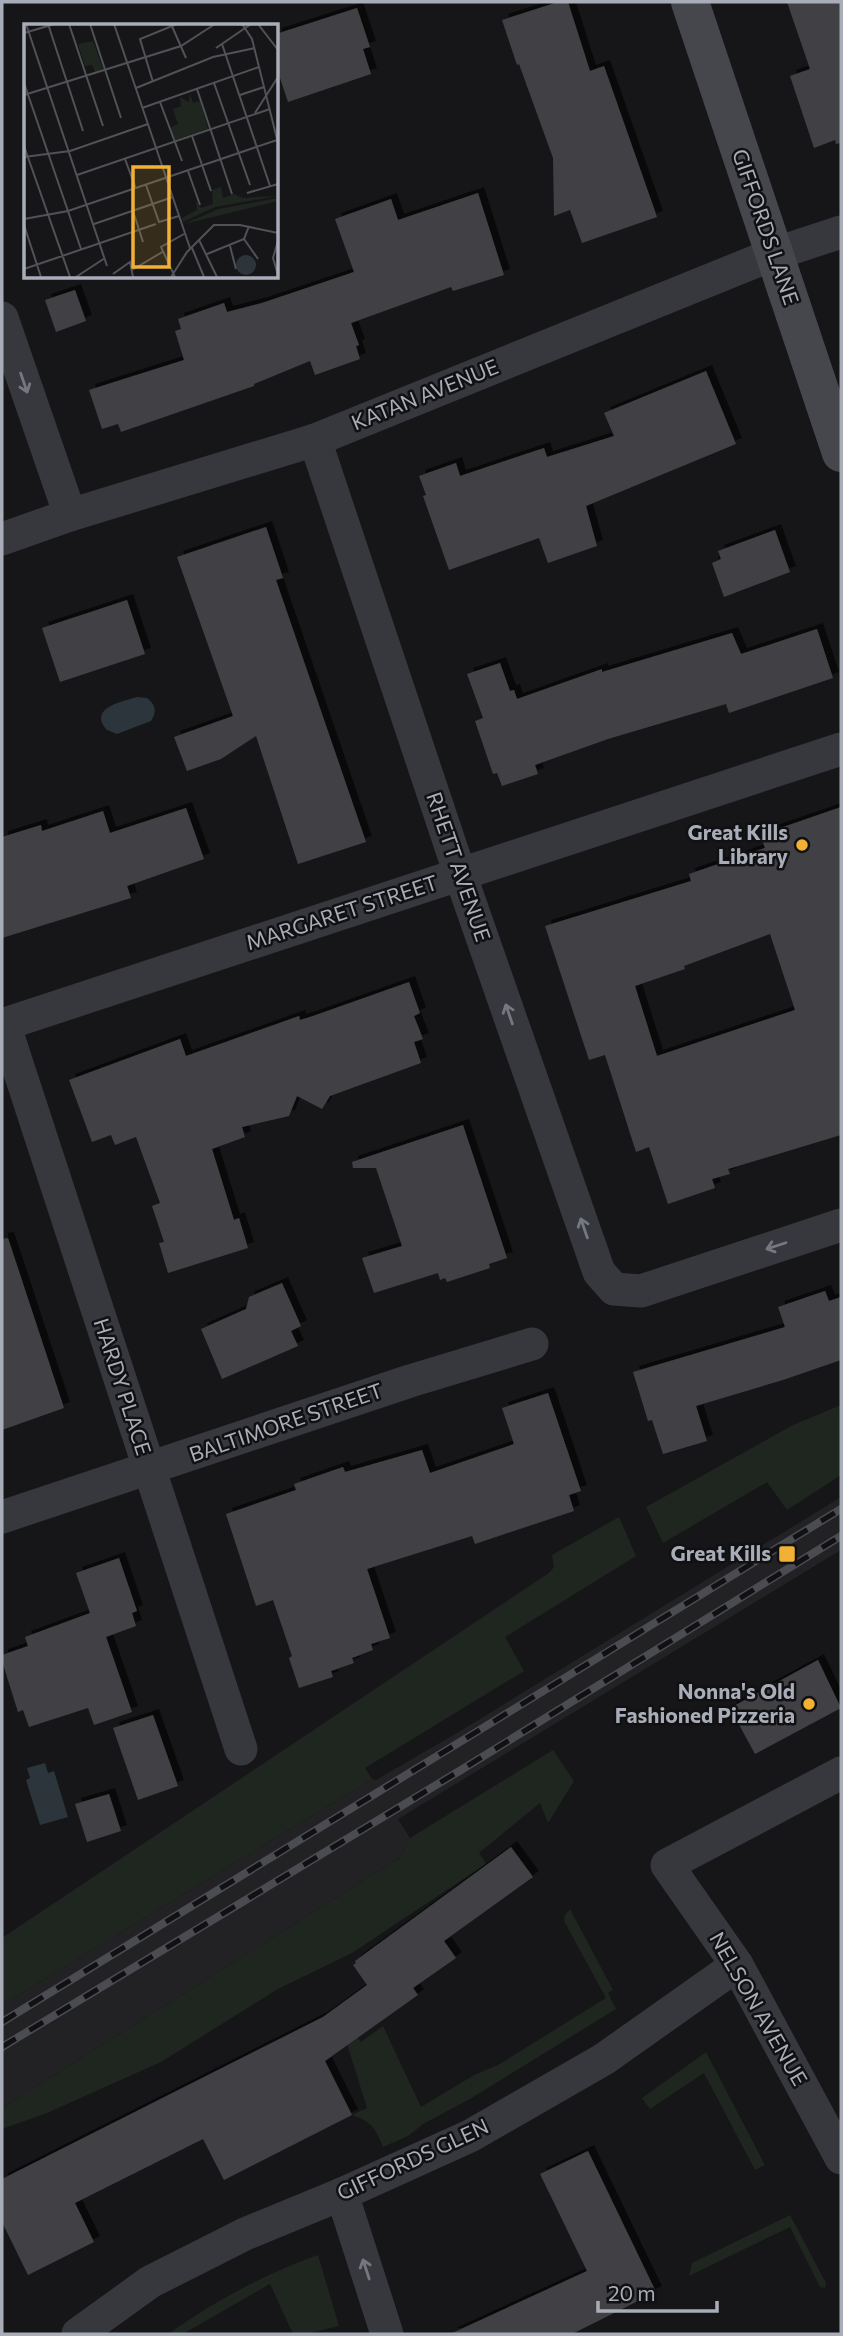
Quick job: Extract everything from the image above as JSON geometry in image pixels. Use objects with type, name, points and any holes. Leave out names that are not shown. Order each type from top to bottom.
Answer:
[{"type":"street","name":"GIFFORDS LANE","points":[[690,2],[841,453]]},
{"type":"street","name":"KATAN AVENUE","points":[[2,538],[315,440],[774,254],[841,232]]},
{"type":"street","points":[[2,318],[70,515]]},
{"type":"street","name":"RHETT AVENUE","points":[[315,440],[460,874],[599,1272],[614,1289],[641,1291],[841,1225]]},
{"type":"street","name":"MARGARET STREET","points":[[3,1025],[841,749]]},
{"type":"street","name":"HARDY PLACE","points":[[3,1025],[241,1749]]},
{"type":"street","name":"BALTIMORE STREET","points":[[2,1517],[410,1381],[532,1344]]},
{"type":"street","name":"NELSON AVENUE","points":[[841,1773],[667,1865],[737,1965],[841,2158]]},
{"type":"street","name":"GIFFORDS GLEN","points":[[78,2334],[150,2282],[245,2234],[470,2136],[604,2059],[737,1965]]},
{"type":"street","points":[[342,2194],[387,2334]]},
{"type":"shaded area","points":[[137,697],[147,698],[154,706],[155,712],[151,721],[117,734],[107,730],[101,716],[104,711],[115,704]]},
{"type":"shaded area","points":[[841,1405],[841,1475],[787,1510],[767,1482],[663,1543],[646,1507],[793,1425]]},
{"type":"shaded area","points":[[841,1497],[841,1550],[398,1819],[410,1838],[401,1857],[2,2108],[2,2005],[372,1779],[376,1780],[462,1730]]},
{"type":"shaded area","points":[[619,1517],[636,1556],[505,1637],[524,1671],[365,1768],[372,1779],[2,2005],[2,1938],[549,1573],[554,1567],[552,1555]]},
{"type":"shaded area","points":[[553,1750],[574,1781],[548,1823],[540,1803],[479,1853],[486,1864],[352,1953],[278,1989],[161,2062],[47,2113],[2,2129],[2,2108],[401,1857],[410,1838]]},
{"type":"shaded area","points":[[45,1763],[48,1773],[54,1771],[68,1817],[40,1825],[26,1780],[30,1778],[27,1768]]},
{"type":"shaded area","points":[[570,1909],[613,1990],[608,1993],[616,2009],[470,2099],[423,2124],[408,2136],[383,2147],[372,2127],[352,2115],[367,2108],[335,2006],[361,2042],[383,2026],[421,2107],[474,2075],[498,2065],[606,1998],[564,1921]]},
{"type":"shaded area","points":[[706,2052],[765,2165],[755,2170],[704,2073],[650,2109],[642,2098]]},
{"type":"shaded area","points":[[790,2215],[826,2283],[825,2288],[820,2287],[790,2227],[689,2276],[692,2263]]},
{"type":"shaded area","points":[[318,2255],[339,2326],[306,2334],[293,2334],[270,2284],[183,2334],[168,2334],[240,2289]]},
{"type":"building","points":[[558,2],[568,2],[590,71],[604,66],[657,217],[582,243],[570,210],[554,216],[553,158],[502,20]]},
{"type":"building","points":[[787,2],[841,2],[841,143],[836,144],[835,140],[814,148],[790,76],[810,69]]},
{"type":"building","points":[[357,8],[370,47],[363,49],[371,74],[288,102],[278,72],[278,33]]},
{"type":"building","points":[[478,193],[504,275],[453,291],[451,287],[351,323],[359,345],[356,346],[360,359],[315,375],[310,361],[254,386],[121,432],[118,424],[102,429],[89,390],[184,360],[175,331],[181,329],[178,319],[224,303],[227,312],[262,303],[354,272],[335,219],[391,199],[398,220]]},
{"type":"building","points":[[75,290],[86,321],[56,332],[45,300]]},
{"type":"building","points":[[706,371],[736,444],[586,506],[597,546],[548,563],[539,538],[449,570],[423,496],[426,495],[419,476],[456,463],[460,476],[544,448],[547,457],[614,436],[604,413]]},
{"type":"building","points":[[266,527],[283,578],[276,580],[366,842],[298,864],[256,736],[221,759],[187,771],[174,737],[233,716],[177,557]]},
{"type":"building","points":[[775,530],[790,572],[724,597],[712,563],[721,559],[718,551]]},
{"type":"building","points":[[127,600],[145,654],[60,682],[42,628]]},
{"type":"building","points":[[817,629],[833,678],[729,713],[726,704],[608,739],[535,765],[538,774],[502,786],[497,773],[493,774],[475,721],[483,718],[467,674],[500,663],[510,691],[514,690],[517,699],[602,669],[602,672],[732,633],[741,654]]},
{"type":"building","points":[[841,807],[841,1135],[728,1169],[730,1174],[712,1179],[715,1188],[668,1204],[649,1147],[636,1152],[605,1055],[589,1060],[545,926],[691,881],[689,874],[765,848],[760,835]],"holes":[[[770,934],[795,1010],[657,1056],[635,986],[685,969],[684,966]]]},
{"type":"building","points":[[186,808],[204,859],[127,886],[131,898],[2,938],[2,837],[41,825],[42,831],[103,811],[110,833]]},
{"type":"building","points":[[409,982],[420,1013],[414,1016],[423,1039],[414,1042],[421,1063],[330,1096],[322,1109],[297,1096],[289,1116],[242,1127],[245,1137],[212,1149],[234,1220],[239,1218],[248,1248],[168,1273],[159,1243],[164,1242],[152,1206],[160,1203],[136,1137],[115,1145],[111,1135],[92,1142],[69,1080],[180,1039],[186,1056],[299,1016],[300,1020],[313,1016]]},
{"type":"building","points":[[463,1125],[507,1258],[489,1264],[490,1268],[447,1282],[445,1278],[440,1280],[438,1273],[374,1293],[362,1258],[402,1246],[376,1168],[353,1168],[352,1162]]},
{"type":"building","points":[[8,1238],[64,1408],[2,1430],[2,1239]]},
{"type":"building","points":[[282,1283],[301,1326],[291,1331],[298,1346],[222,1379],[201,1329],[246,1309],[249,1297]]},
{"type":"building","points":[[825,1291],[829,1301],[841,1297],[841,1360],[696,1406],[707,1441],[663,1454],[652,1420],[648,1421],[633,1372],[785,1327],[778,1307]]},
{"type":"building","points":[[548,1393],[581,1491],[569,1495],[574,1511],[475,1544],[472,1536],[367,1569],[390,1638],[371,1644],[373,1650],[352,1658],[354,1663],[331,1671],[333,1677],[299,1688],[289,1658],[292,1656],[273,1600],[256,1606],[226,1514],[296,1490],[294,1484],[343,1467],[345,1472],[422,1450],[430,1473],[514,1444],[502,1408]]},
{"type":"building","points":[[119,1558],[137,1611],[132,1613],[136,1626],[106,1637],[132,1712],[94,1725],[88,1708],[29,1727],[23,1710],[18,1712],[2,1655],[28,1646],[25,1637],[90,1613],[76,1573]]},
{"type":"building","points":[[818,1660],[841,1708],[755,1754],[730,1708]]},
{"type":"building","points":[[153,1715],[178,1786],[138,1800],[113,1728]]},
{"type":"building","points":[[109,1794],[121,1831],[87,1842],[75,1804]]},
{"type":"building","points":[[511,1847],[533,1877],[444,1941],[456,1958],[413,1988],[418,1995],[325,2061],[352,2115],[224,2180],[203,2139],[75,2203],[94,2242],[28,2275],[2,2222],[2,2179],[323,2017],[367,1985],[353,1965],[355,1961]]},
{"type":"building","points":[[588,2151],[656,2292],[572,2334],[450,2334],[587,2271],[540,2174]]},
{"type":"railway","points":[[2,2022],[841,1509]]},
{"type":"railway","points":[[2,2047],[461,1770],[841,1536]]},
{"type":"place","name":"Great Kills Library","points":[[802,845]]},
{"type":"place","name":"Great Kills","points":[[787,1554]]},
{"type":"place","name":"Nonna's Old Fashioned Pizzeria","points":[[809,1704]]}]
